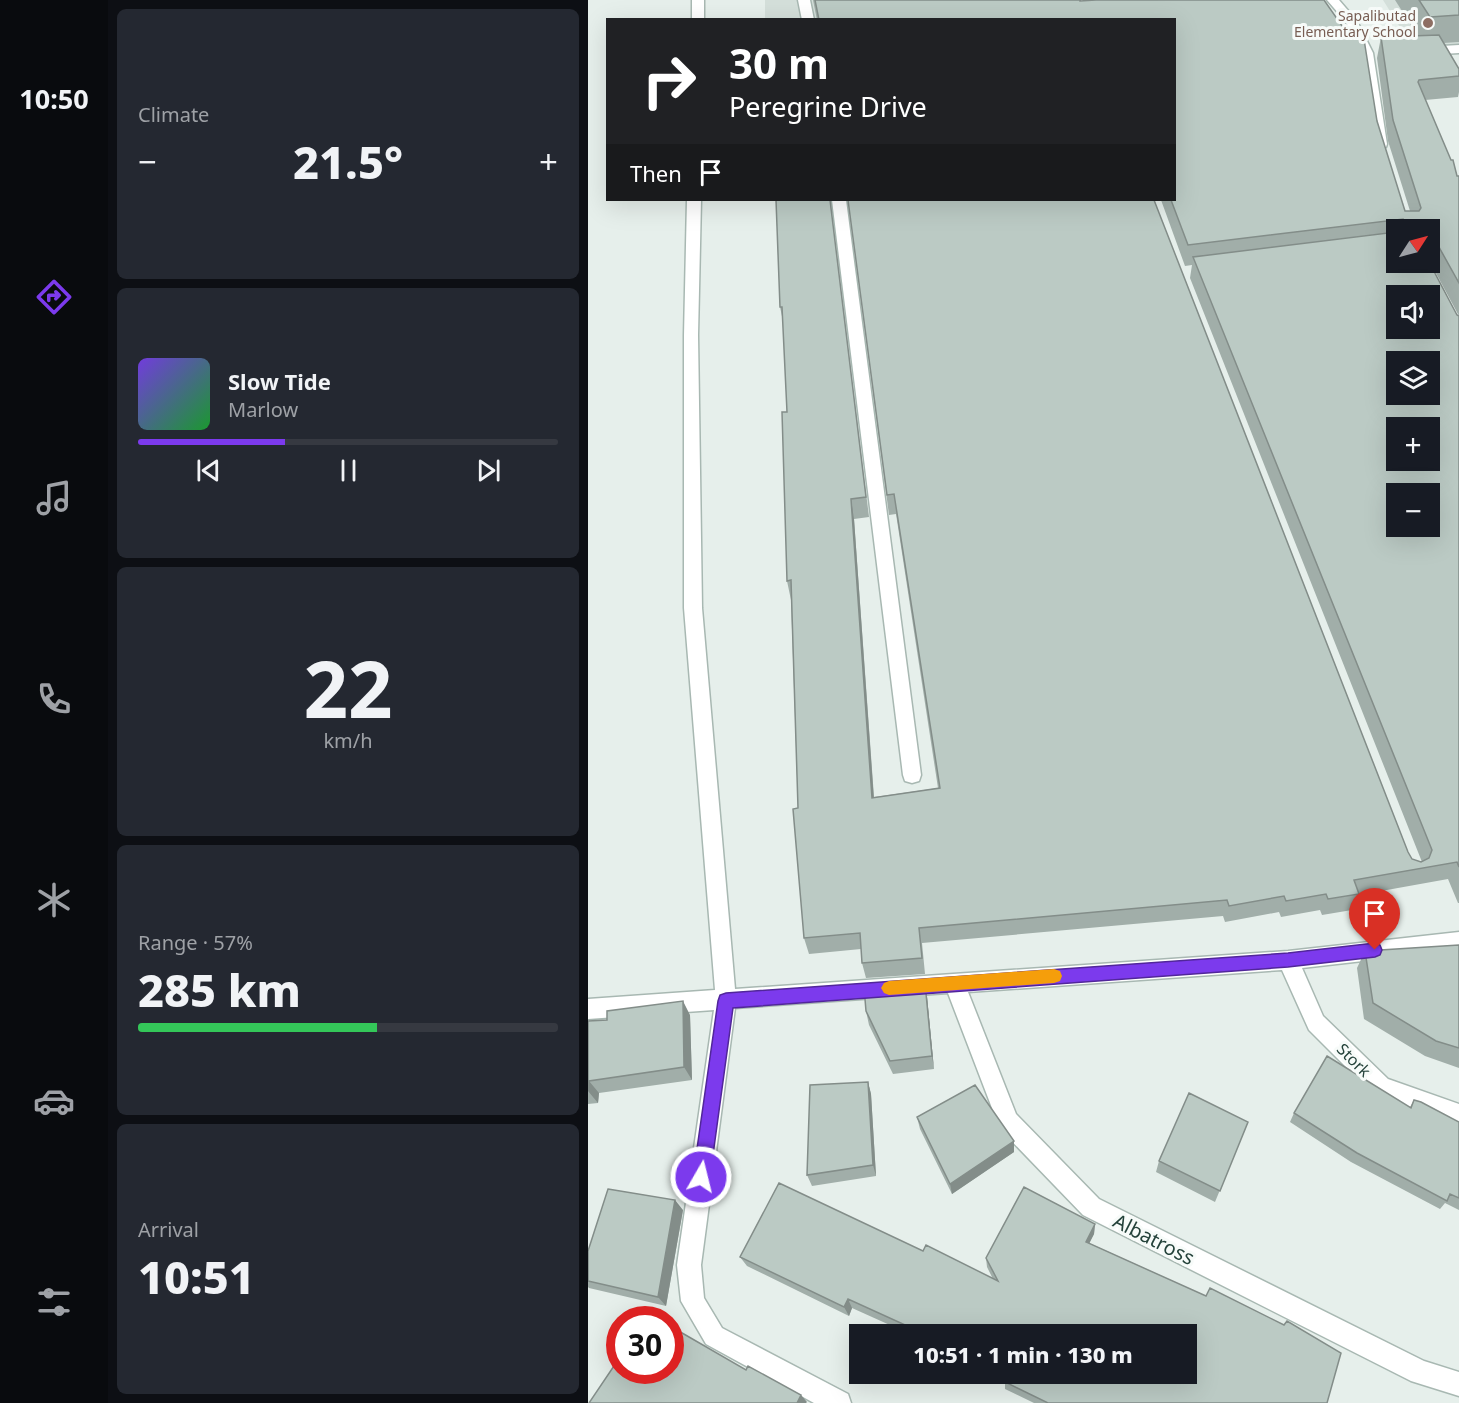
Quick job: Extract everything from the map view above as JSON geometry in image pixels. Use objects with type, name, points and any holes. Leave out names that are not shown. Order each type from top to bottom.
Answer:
[{"type":"street","points":[[698,0],[698,18]]},
{"type":"street","points":[[804,0],[808,18]]},
{"type":"street","points":[[1333,0],[1351,21],[1367,53],[1383,152]]},
{"type":"street","points":[[1415,51],[1459,49]]},
{"type":"street","points":[[1367,53],[1384,52]]},
{"type":"street","points":[[694,201],[691,335],[693,608],[726,1001],[689,1265],[693,1301],[714,1336],[839,1403]]},
{"type":"street","points":[[839,201],[912,776]]},
{"type":"street","points":[[588,1009],[1288,960],[1459,942]]},
{"type":"street","name":"Stork","points":[[1288,960],[1316,1023],[1382,1087],[1459,1115]]},
{"type":"street","name":"Albatross","points":[[954,983],[1008,1121],[1091,1207],[1420,1372],[1459,1384]]},
{"type":"shaded area","points":[[765,0],[952,0],[958,18],[765,18]]},
{"type":"shaded area","name":"Sapalibutad Elementary School","points":[[1383,0],[1459,0],[1459,45],[1413,48]]},
{"type":"building","points":[[815,0],[1324,0],[1347,33],[1363,33],[1377,121],[1405,211],[1419,211],[1421,208],[1393,120],[1381,37],[1439,35],[1459,69],[1459,76],[1419,80],[1418,82],[1451,160],[1453,160],[1457,176],[1459,176],[1459,283],[1440,249],[1440,219],[1386,219],[1386,221],[1188,245],[1171,201],[1176,201],[1176,18],[819,18]]},
{"type":"building","points":[[1419,0],[1459,0],[1459,15],[1430,17]]},
{"type":"building","points":[[776,201],[830,201],[866,497],[851,499],[872,798],[940,788],[894,494],[887,495],[848,201],[1154,201],[1408,852],[1412,859],[1421,862],[1429,858],[1432,850],[1193,257],[1386,233],[1386,273],[1435,273],[1459,316],[1459,867],[1457,862],[1354,880],[1359,894],[1328,899],[1326,894],[1286,901],[1284,896],[1229,906],[1227,900],[919,928],[922,958],[862,963],[860,933],[804,938],[793,809],[798,808],[791,580],[787,581],[782,412],[787,412]]},
{"type":"building","points":[[1459,945],[1459,1048],[1436,1041],[1373,1003],[1365,951]]},
{"type":"building","points":[[925,983],[932,1056],[890,1061],[866,1011],[864,987]]},
{"type":"building","points":[[683,1001],[684,1067],[589,1081],[588,1091],[588,1021],[607,1020],[607,1011]]},
{"type":"building","points":[[1327,1056],[1411,1108],[1414,1100],[1421,1102],[1459,1122],[1459,1198],[1450,1194],[1447,1201],[1357,1153],[1294,1113]]},
{"type":"building","points":[[868,1082],[873,1165],[807,1175],[810,1085]]},
{"type":"building","points":[[975,1085],[1014,1141],[950,1184],[917,1117]]},
{"type":"building","points":[[1189,1093],[1248,1122],[1220,1191],[1159,1161]]},
{"type":"building","points":[[779,1183],[923,1251],[926,1245],[998,1281],[986,1258],[1024,1187],[1095,1224],[1086,1242],[1206,1296],[1210,1288],[1284,1325],[1287,1321],[1341,1353],[1327,1403],[1048,1403],[1009,1384],[1197,1384],[1197,1324],[903,1324],[848,1299],[844,1307],[740,1257]]},
{"type":"building","points":[[608,1189],[675,1200],[658,1297],[588,1281],[588,1251]]},
{"type":"building","points":[[684,1334],[746,1370],[748,1366],[801,1395],[797,1403],[589,1403],[606,1378],[606,1384],[684,1384]]},
{"type":"slow traffic","points":[[889,988],[1054,976]]},
{"type":"place","name":"Sapalibutad Elementary School","points":[[1428,23]]},
{"type":"route","points":[[701,1177],[726,1001],[1288,960],[1375,950]]}]
